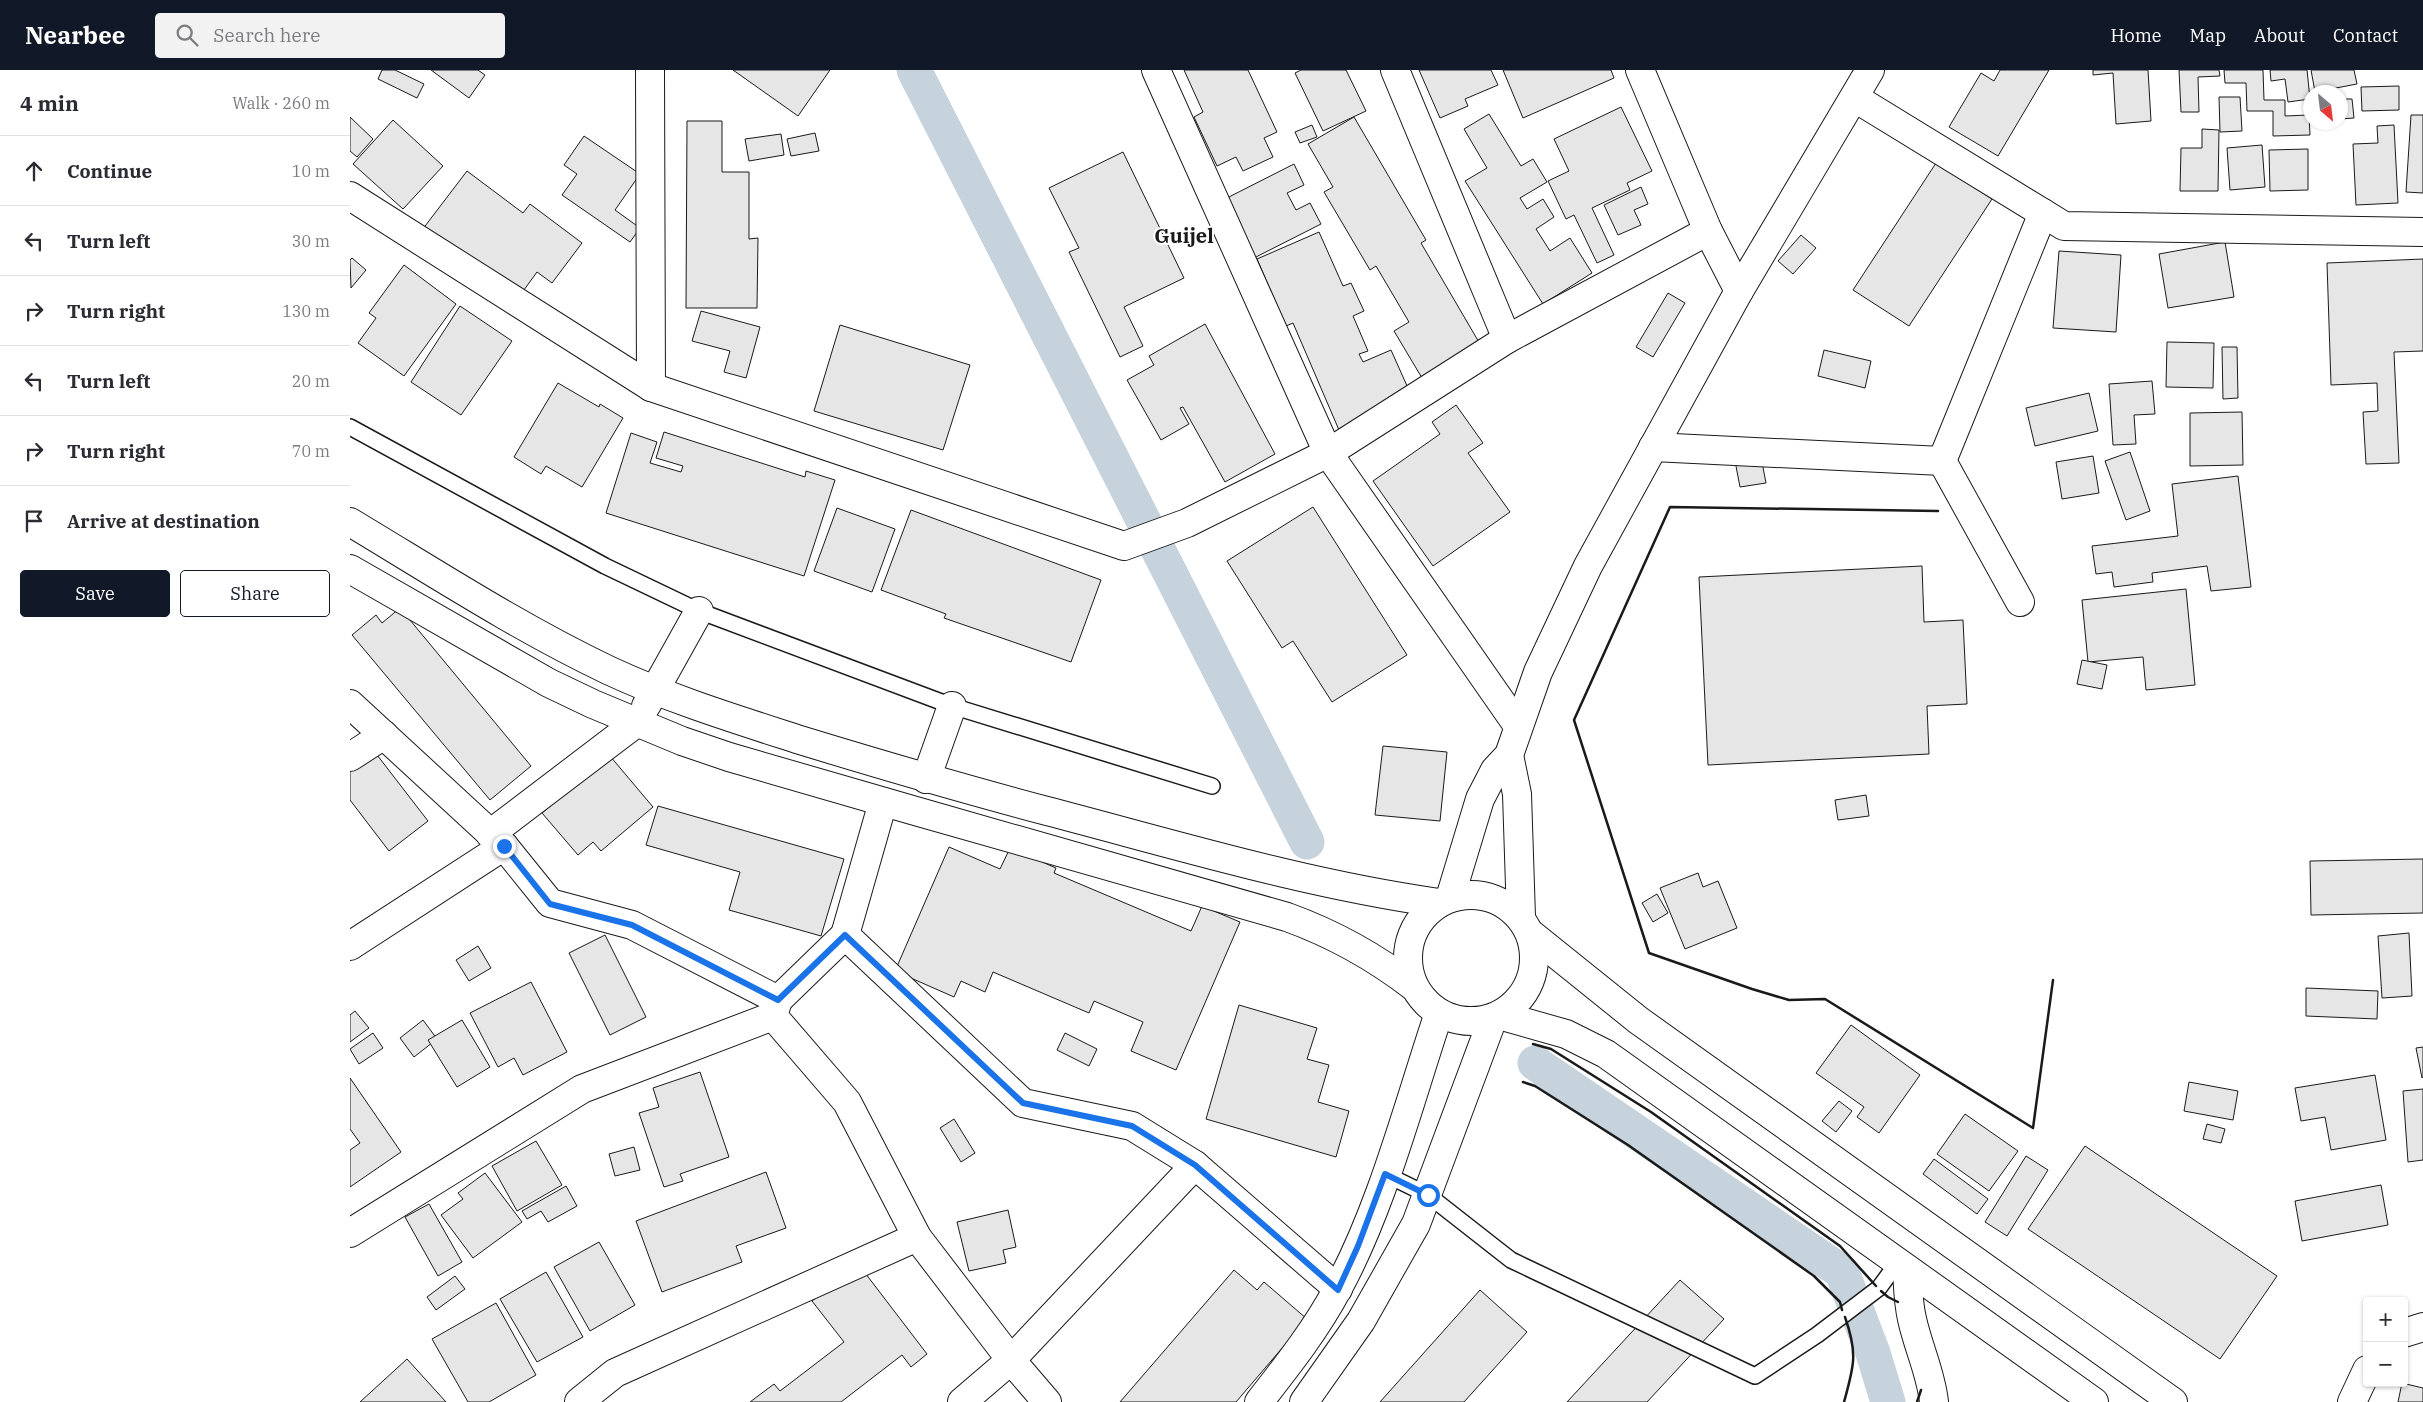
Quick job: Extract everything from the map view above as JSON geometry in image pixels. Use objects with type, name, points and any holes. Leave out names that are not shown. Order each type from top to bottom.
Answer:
[{"type":"street","points":[[650,70],[651,387]]},
{"type":"street","points":[[1156,70],[1328,453],[1518,726]]},
{"type":"street","points":[[1395,70],[1507,339]]},
{"type":"street","points":[[1640,70],[1708,231],[1739,291]]},
{"type":"street","points":[[1509,755],[1517,794],[1526,925],[1535,952],[1534,971],[1527,989],[1515,1004],[1496,1016],[1466,1021],[1439,1013],[1421,997],[1414,987],[1408,969],[1408,950],[1413,931],[1424,915],[1444,900],[1480,799],[1495,770],[1509,755],[1538,672],[1588,566],[1739,291],[1870,70]]},
{"type":"street","points":[[1854,98],[2064,226],[2423,232]]},
{"type":"street","points":[[350,196],[651,387],[1124,546],[1143,541],[1187,523],[1328,453],[1507,339],[1708,231]]},
{"type":"street","points":[[1942,461],[2043,213]]},
{"type":"street","points":[[1653,447],[1942,461]]},
{"type":"street","points":[[1942,461],[2020,602]]},
{"type":"street","points":[[350,522],[524,626],[602,667],[655,690],[737,720],[926,779],[1292,876],[1364,892],[1444,900],[1469,894],[1488,896],[1506,904],[1526,925],[1638,1020],[2173,1402]]},
{"type":"street","points":[[350,569],[507,661],[593,704],[636,723],[729,757],[1287,917],[1354,945],[1386,965],[1414,987]]},
{"type":"street","points":[[350,946],[497,840],[636,723],[699,611]]},
{"type":"street","points":[[350,704],[497,840],[550,904],[632,925],[775,1008],[847,1102],[917,1238],[1011,1360],[1047,1402]]},
{"type":"street","points":[[926,779],[952,706]]},
{"type":"street","points":[[350,757],[384,735]]},
{"type":"street","points":[[350,1233],[582,1089],[775,1008],[845,935],[883,802]]},
{"type":"street","points":[[845,935],[1023,1103],[1132,1126],[1195,1165],[1338,1290]]},
{"type":"street","points":[[1259,1402],[1313,1331],[1338,1290],[1358,1246],[1385,1174],[1439,1013]]},
{"type":"street","points":[[1304,1402],[1341,1352],[1371,1305],[1416,1224],[1496,1016]]},
{"type":"street","points":[[1496,1016],[1566,1034],[1606,1054],[2094,1402]]},
{"type":"street","points":[[962,1402],[1011,1360],[1195,1165]]},
{"type":"street","points":[[579,1402],[615,1373],[917,1238]]},
{"type":"street","points":[[1903,1265],[1912,1321],[1928,1366],[1934,1402]]},
{"type":"street","points":[[2408,1332],[2423,1328]]},
{"type":"street","points":[[2352,1402],[2363,1379]]},
{"type":"lane","points":[[350,427],[605,566],[699,611],[952,706],[1212,786]]},
{"type":"lane","points":[[1385,1174],[1428,1195],[1511,1260],[1755,1376],[1817,1335],[1879,1288],[1903,1265]]},
{"type":"building","points":[[382,70],[395,70],[424,84],[417,98],[378,79]]},
{"type":"building","points":[[431,70],[478,70],[485,75],[469,98]]},
{"type":"building","points":[[733,70],[830,70],[798,116]]},
{"type":"building","points":[[1184,70],[1248,70],[1277,132],[1264,138],[1273,157],[1243,171],[1236,157],[1217,166],[1194,117],[1203,112]]},
{"type":"building","points":[[1301,70],[1346,70],[1366,111],[1323,131],[1295,73]]},
{"type":"building","points":[[1419,70],[1491,70],[1498,85],[1465,99],[1468,106],[1440,118]]},
{"type":"building","points":[[1503,70],[1611,70],[1614,78],[1523,118]]},
{"type":"building","points":[[2000,70],[2049,70],[1998,156],[1949,127],[1981,73],[1994,81]]},
{"type":"building","points":[[2093,70],[2148,70],[2151,121],[2116,124],[2113,73],[2093,75]]},
{"type":"building","points":[[2179,70],[2219,70],[2220,76],[2198,77],[2199,112],[2181,112]]},
{"type":"building","points":[[2224,70],[2263,70],[2264,100],[2285,100],[2285,116],[2303,115],[2303,130],[2310,130],[2310,135],[2273,136],[2273,111],[2247,111],[2246,83],[2225,83]]},
{"type":"building","points":[[2270,70],[2307,70],[2309,85],[2303,85],[2303,100],[2288,102],[2285,79],[2271,81]]},
{"type":"building","points":[[2311,70],[2354,70],[2357,84],[2348,86],[2314,85]]},
{"type":"building","points":[[2399,86],[2399,110],[2362,111],[2361,87]]},
{"type":"building","points":[[2219,97],[2240,97],[2242,131],[2220,132]]},
{"type":"building","points":[[2348,99],[2352,99],[2354,118],[2348,118]]},
{"type":"building","points":[[1621,107],[1652,171],[1627,183],[1630,190],[1592,208],[1614,255],[1597,263],[1574,215],[1566,219],[1548,181],[1569,171],[1554,139]]},
{"type":"building","points":[[1489,114],[1521,166],[1533,159],[1547,182],[1520,198],[1527,209],[1543,199],[1554,217],[1536,229],[1550,251],[1570,238],[1592,273],[1543,304],[1465,181],[1487,168],[1464,129]]},
{"type":"building","points":[[2411,115],[2423,115],[2423,193],[2406,192]]},
{"type":"building","points":[[350,117],[373,139],[357,157],[350,151]]},
{"type":"building","points":[[1354,117],[1426,240],[1421,243],[1480,344],[1422,378],[1394,331],[1409,322],[1376,266],[1370,270],[1324,192],[1333,187],[1308,144]]},
{"type":"building","points":[[393,120],[443,166],[403,209],[353,164]]},
{"type":"building","points":[[687,121],[722,121],[722,172],[749,172],[749,239],[758,238],[757,308],[686,308]]},
{"type":"building","points":[[1312,125],[1317,137],[1300,143],[1295,132]]},
{"type":"building","points":[[2394,125],[2398,203],[2356,205],[2353,144],[2378,143],[2377,126]]},
{"type":"building","points":[[2202,129],[2219,130],[2218,191],[2180,191],[2181,148],[2202,148]]},
{"type":"building","points":[[815,133],[819,151],[791,156],[787,139]]},
{"type":"building","points":[[781,134],[784,155],[749,161],[745,139]]},
{"type":"building","points":[[584,136],[640,174],[615,210],[640,228],[630,242],[562,195],[577,174],[564,165]]},
{"type":"building","points":[[2262,145],[2265,187],[2230,190],[2227,148]]},
{"type":"building","points":[[2308,149],[2308,190],[2270,191],[2269,150]]},
{"type":"building","points":[[1123,152],[1184,278],[1124,307],[1143,346],[1120,357],[1069,252],[1079,248],[1049,188]]},
{"type":"building","points":[[1936,163],[1992,199],[1909,326],[1853,290]]},
{"type":"building","points":[[1294,164],[1304,185],[1287,193],[1296,210],[1310,203],[1321,224],[1252,259],[1223,200]]},
{"type":"building","points":[[467,171],[523,213],[530,204],[582,243],[552,283],[537,272],[521,294],[419,234]]},
{"type":"building","points":[[1641,187],[1648,204],[1634,210],[1641,225],[1618,235],[1604,205]]},
{"type":"building","points":[[1319,232],[1343,286],[1351,283],[1364,311],[1353,316],[1368,351],[1359,354],[1363,362],[1391,350],[1412,397],[1339,430],[1293,323],[1286,326],[1257,259]]},
{"type":"building","points":[[1801,235],[1816,248],[1793,274],[1778,261]]},
{"type":"building","points":[[2225,242],[2234,297],[2168,308],[2159,254]]},
{"type":"building","points":[[2059,251],[2121,255],[2116,332],[2053,328]]},
{"type":"building","points":[[352,258],[366,270],[351,288],[350,260]]},
{"type":"building","points":[[2423,259],[2423,351],[2394,352],[2399,463],[2366,464],[2363,412],[2378,411],[2377,383],[2331,385],[2327,263]]},
{"type":"building","points":[[404,265],[456,304],[404,376],[358,343],[376,318],[369,313]]},
{"type":"building","points":[[1668,293],[1685,303],[1653,357],[1636,347]]},
{"type":"building","points":[[460,306],[512,341],[461,415],[411,382]]},
{"type":"building","points":[[701,311],[760,327],[746,378],[724,372],[730,351],[692,341]]},
{"type":"building","points":[[1205,324],[1275,454],[1225,482],[1183,407],[1180,408],[1189,424],[1161,440],[1127,380],[1154,365],[1149,356]]},
{"type":"building","points":[[840,325],[970,365],[943,450],[814,411]]},
{"type":"building","points":[[2167,342],[2214,343],[2213,388],[2166,387]]},
{"type":"building","points":[[2222,347],[2237,347],[2238,398],[2223,399]]},
{"type":"building","points":[[1824,350],[1871,361],[1865,388],[1818,376]]},
{"type":"building","points":[[2152,381],[2155,414],[2134,415],[2136,444],[2113,445],[2109,384]]},
{"type":"building","points":[[558,383],[599,407],[600,404],[623,418],[582,487],[546,466],[541,474],[514,457]]},
{"type":"building","points":[[2089,393],[2098,431],[2035,446],[2026,408]]},
{"type":"building","points":[[1456,405],[1483,443],[1468,453],[1510,512],[1433,566],[1373,481],[1440,434],[1432,422]]},
{"type":"building","points":[[2242,412],[2243,465],[2190,466],[2190,413]]},
{"type":"building","points":[[664,432],[805,477],[806,471],[835,480],[804,576],[606,513],[631,433],[657,442],[650,463],[681,472],[683,466],[656,458]]},
{"type":"building","points":[[2130,452],[2150,511],[2126,520],[2105,461]]},
{"type":"building","points":[[2093,456],[2099,493],[2062,499],[2056,462]]},
{"type":"building","points":[[1761,457],[1766,483],[1740,487],[1735,461]]},
{"type":"building","points":[[2238,476],[2251,587],[2211,591],[2207,566],[2152,573],[2153,582],[2114,587],[2112,572],[2096,574],[2092,546],[2178,536],[2172,484]]},
{"type":"building","points":[[1313,507],[1407,655],[1332,702],[1293,641],[1282,648],[1227,561]]},
{"type":"building","points":[[837,508],[895,529],[872,592],[814,571]]},
{"type":"building","points":[[911,510],[1101,580],[1071,662],[944,618],[946,614],[881,590]]},
{"type":"building","points":[[1922,566],[1924,622],[1963,620],[1967,704],[1927,706],[1929,754],[1708,765],[1699,577]]},
{"type":"building","points":[[2186,589],[2195,685],[2146,690],[2143,657],[2088,662],[2082,600]]},
{"type":"building","points":[[400,608],[531,766],[490,800],[352,635],[376,615],[382,623]]},
{"type":"building","points":[[2082,660],[2107,665],[2102,689],[2077,684]]},
{"type":"building","points":[[1383,746],[1447,752],[1440,821],[1375,815]]},
{"type":"building","points":[[374,751],[428,821],[389,851],[350,800],[350,770]]},
{"type":"building","points":[[610,756],[653,807],[601,851],[593,842],[578,855],[542,813]]},
{"type":"building","points":[[1866,795],[1869,816],[1838,820],[1835,800]]},
{"type":"building","points":[[658,806],[844,859],[821,936],[729,910],[740,872],[646,845]]},
{"type":"building","points":[[949,847],[1000,869],[1010,848],[1056,868],[1054,873],[1191,931],[1202,906],[1240,922],[1176,1070],[1131,1051],[1143,1022],[1094,1001],[1089,1013],[993,972],[985,992],[961,981],[954,997],[895,971]]},
{"type":"building","points":[[2423,859],[2423,913],[2311,915],[2310,861]]},
{"type":"building","points":[[1698,873],[1703,887],[1718,881],[1737,928],[1685,949],[1660,888]]},
{"type":"building","points":[[1657,894],[1668,913],[1653,922],[1642,903]]},
{"type":"building","points":[[2409,933],[2412,996],[2382,998],[2378,936]]},
{"type":"building","points":[[605,935],[646,1017],[610,1035],[569,953]]},
{"type":"building","points":[[478,946],[491,968],[469,981],[456,960]]},
{"type":"building","points":[[531,982],[567,1052],[523,1075],[514,1058],[498,1067],[470,1013]]},
{"type":"building","points":[[2306,988],[2378,991],[2377,1019],[2306,1016]]},
{"type":"building","points":[[1239,1005],[1317,1028],[1307,1059],[1329,1065],[1318,1102],[1349,1111],[1336,1157],[1206,1119]]},
{"type":"building","points":[[355,1011],[369,1028],[350,1042],[350,1015]]},
{"type":"building","points":[[423,1020],[437,1039],[414,1057],[400,1038]]},
{"type":"building","points":[[462,1020],[490,1067],[457,1087],[428,1040]]},
{"type":"building","points":[[1851,1025],[1920,1075],[1879,1133],[1857,1117],[1864,1107],[1816,1073]]},
{"type":"building","points":[[373,1033],[383,1048],[359,1064],[350,1049]]},
{"type":"building","points":[[1065,1033],[1097,1049],[1089,1066],[1057,1050]]},
{"type":"building","points":[[2423,1047],[2423,1077],[2422,1078],[2416,1048]]},
{"type":"building","points":[[700,1072],[729,1157],[680,1174],[683,1181],[664,1187],[639,1113],[659,1107],[653,1088]]},
{"type":"building","points":[[2375,1075],[2386,1140],[2331,1150],[2325,1117],[2301,1121],[2295,1088]]},
{"type":"building","points":[[350,1078],[401,1152],[350,1187],[350,1150],[360,1143],[350,1129]]},
{"type":"building","points":[[2189,1082],[2238,1091],[2233,1120],[2184,1111]]},
{"type":"building","points":[[2423,1089],[2423,1160],[2408,1162],[2403,1091]]},
{"type":"building","points":[[1839,1101],[1852,1111],[1836,1132],[1822,1121]]},
{"type":"building","points":[[1965,1114],[2018,1151],[1989,1191],[1937,1154]]},
{"type":"building","points":[[954,1119],[975,1153],[961,1162],[940,1128]]},
{"type":"building","points":[[2207,1124],[2225,1129],[2221,1143],[2203,1139]]},
{"type":"building","points":[[536,1141],[562,1185],[517,1211],[492,1166]]},
{"type":"building","points":[[2085,1146],[2277,1276],[2220,1359],[2028,1229]]},
{"type":"building","points":[[634,1147],[640,1170],[615,1176],[609,1154]]},
{"type":"building","points":[[2026,1156],[2048,1170],[2007,1236],[1985,1222]]},
{"type":"building","points":[[1934,1159],[1988,1199],[1977,1214],[1923,1174]]},
{"type":"building","points":[[766,1172],[786,1228],[736,1246],[742,1262],[662,1292],[636,1221]]},
{"type":"building","points":[[485,1173],[522,1222],[473,1258],[441,1215],[463,1199],[458,1193]]},
{"type":"building","points":[[2381,1185],[2388,1225],[2302,1241],[2295,1201]]},
{"type":"building","points":[[566,1186],[577,1206],[548,1222],[541,1211],[527,1219],[522,1211]]},
{"type":"building","points":[[429,1204],[462,1262],[438,1276],[405,1217]]},
{"type":"building","points":[[1008,1210],[1016,1247],[1003,1250],[1006,1263],[969,1271],[957,1222]]},
{"type":"building","points":[[599,1242],[635,1305],[590,1331],[554,1267]]},
{"type":"building","points":[[859,1265],[927,1354],[911,1367],[902,1355],[841,1402],[750,1402],[774,1384],[780,1391],[844,1342],[812,1301]]},
{"type":"building","points":[[1234,1270],[1257,1290],[1264,1282],[1307,1319],[1236,1402],[1120,1402]]},
{"type":"building","points":[[546,1272],[583,1337],[537,1362],[500,1299]]},
{"type":"building","points":[[455,1276],[465,1289],[436,1310],[427,1297]]},
{"type":"building","points":[[1680,1280],[1724,1319],[1647,1402],[1567,1402]]},
{"type":"building","points":[[1480,1290],[1527,1332],[1464,1402],[1380,1402]]},
{"type":"building","points":[[496,1303],[536,1375],[489,1402],[468,1402],[432,1339]]},
{"type":"building","points":[[407,1359],[446,1402],[360,1402]]},
{"type":"building","points":[[2408,1384],[2423,1388],[2423,1402],[2398,1402],[2401,1387],[2408,1387]]},
{"type":"waterway","points":[[914,70],[1307,842]]},
{"type":"waterway","points":[[1535,1063],[1842,1272],[1873,1353],[1888,1402]]},
{"type":"wall","points":[[1938,511],[1670,507],[1574,720],[1649,953],[1789,1000],[1825,999],[2033,1128],[2053,980]]},
{"type":"wall","points":[[1533,1044],[1551,1049],[1651,1112],[1840,1246],[1876,1286]]},
{"type":"wall","points":[[1523,1082],[1535,1086],[1628,1145],[1814,1276],[1840,1302],[1842,1310]]},
{"type":"wall","points":[[1881,1291],[1898,1302]]},
{"type":"wall","points":[[1844,1402],[1853,1360],[1852,1341],[1845,1317]]},
{"type":"wall","points":[[1917,1402],[1921,1390]]},
{"type":"district","name":"Guijel","points":[[1184,236]]},
{"type":"route","points":[[504,846],[550,904],[632,925],[778,1000],[845,935],[1023,1103],[1132,1126],[1195,1165],[1338,1290],[1358,1246],[1385,1174],[1428,1195]]}]
